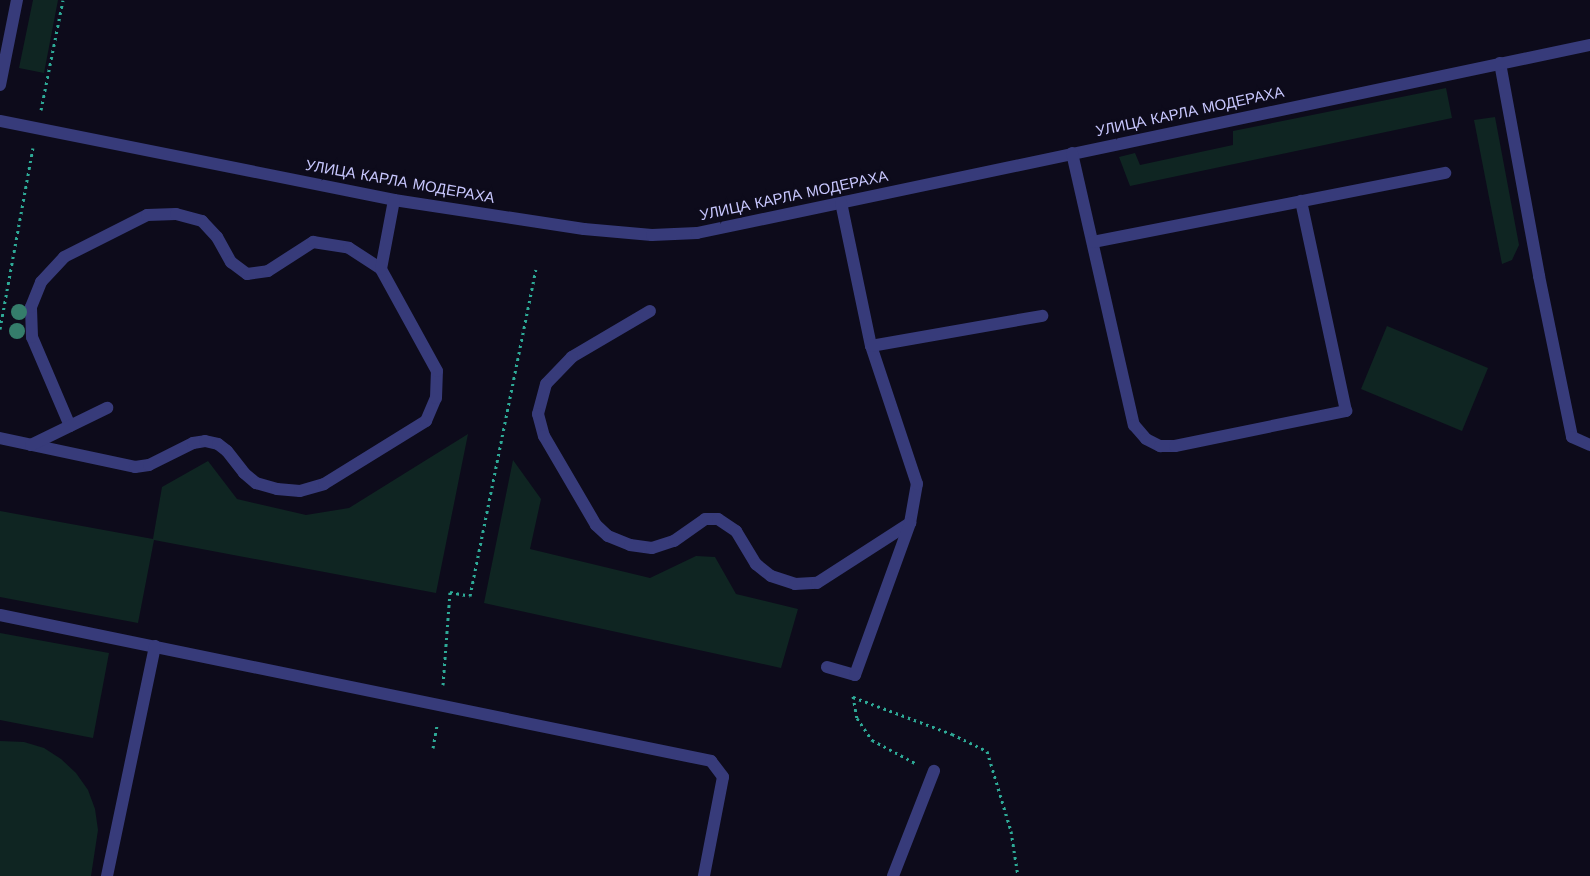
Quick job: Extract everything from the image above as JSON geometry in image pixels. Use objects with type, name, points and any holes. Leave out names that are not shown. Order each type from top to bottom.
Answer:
[{"type":"street","points":[[0,85],[17,0]]},
{"type":"street","name":"УЛИЦА КАРЛА МОДЕРАХА","points":[[0,121],[394,200],[584,229],[652,235],[697,233],[1500,62],[1590,45]]},
{"type":"street","points":[[1500,62],[1539,276],[1572,437],[1590,445]]},
{"type":"street","points":[[1072,153],[1134,425],[1146,439],[1160,446],[1175,446],[1346,411],[1301,201]]},
{"type":"street","points":[[1093,242],[1445,173]]},
{"type":"street","points":[[380,269],[394,200]]},
{"type":"street","points":[[828,667],[855,674],[910,523],[917,484],[871,346],[841,203]]},
{"type":"street","points":[[0,438],[135,466],[150,465],[193,443],[205,441],[218,444],[227,451],[244,474],[256,483],[300,491],[324,484],[426,421],[436,398],[437,371],[380,269],[349,248],[313,242],[268,272],[247,274],[231,262],[217,237],[202,221],[176,214],[147,215],[64,257],[41,282],[31,307],[32,337],[70,426]]},
{"type":"street","points":[[650,311],[572,357],[546,384],[538,414],[544,436],[596,525],[608,536],[630,545],[652,548],[674,541],[705,519],[718,519],[736,531],[756,564],[771,576],[795,584],[817,583],[910,523]]},
{"type":"street","points":[[871,346],[1042,316]]},
{"type":"street","points":[[31,445],[107,408]]},
{"type":"street","points":[[0,615],[711,761],[723,777],[704,876]]},
{"type":"street","points":[[107,876],[155,646]]},
{"type":"street","points":[[893,876],[934,771]]},
{"type":"path","points":[[0,329],[63,0]]},
{"type":"path","points":[[433,748],[441,705],[450,592],[470,596],[536,270]]},
{"type":"path","points":[[855,674],[853,697],[857,718],[872,740],[886,749],[934,771]]},
{"type":"path","points":[[853,697],[952,734],[987,751],[1011,832],[1018,876]]},
{"type":"green space","points":[[33,0],[58,0],[44,73],[19,68]]},
{"type":"green space","points":[[1446,88],[1452,118],[1130,186],[1119,157],[1135,153],[1140,165],[1233,145],[1233,131]]},
{"type":"green space","points":[[1495,117],[1519,245],[1512,260],[1502,264],[1474,120]]},
{"type":"green space","points":[[1387,326],[1488,368],[1462,431],[1361,389]]},
{"type":"green space","points":[[468,434],[436,593],[154,540],[138,623],[0,597],[0,511],[153,539],[162,487],[208,461],[237,499],[306,515],[349,508]]},
{"type":"green space","points":[[513,460],[541,499],[530,549],[650,578],[696,556],[715,557],[736,594],[798,609],[781,668],[484,603]]},
{"type":"green space","points":[[0,633],[109,653],[93,738],[0,720]]},
{"type":"green space","points":[[0,741],[24,742],[44,748],[61,759],[76,773],[88,790],[95,809],[98,830],[91,876],[0,876]]}]
